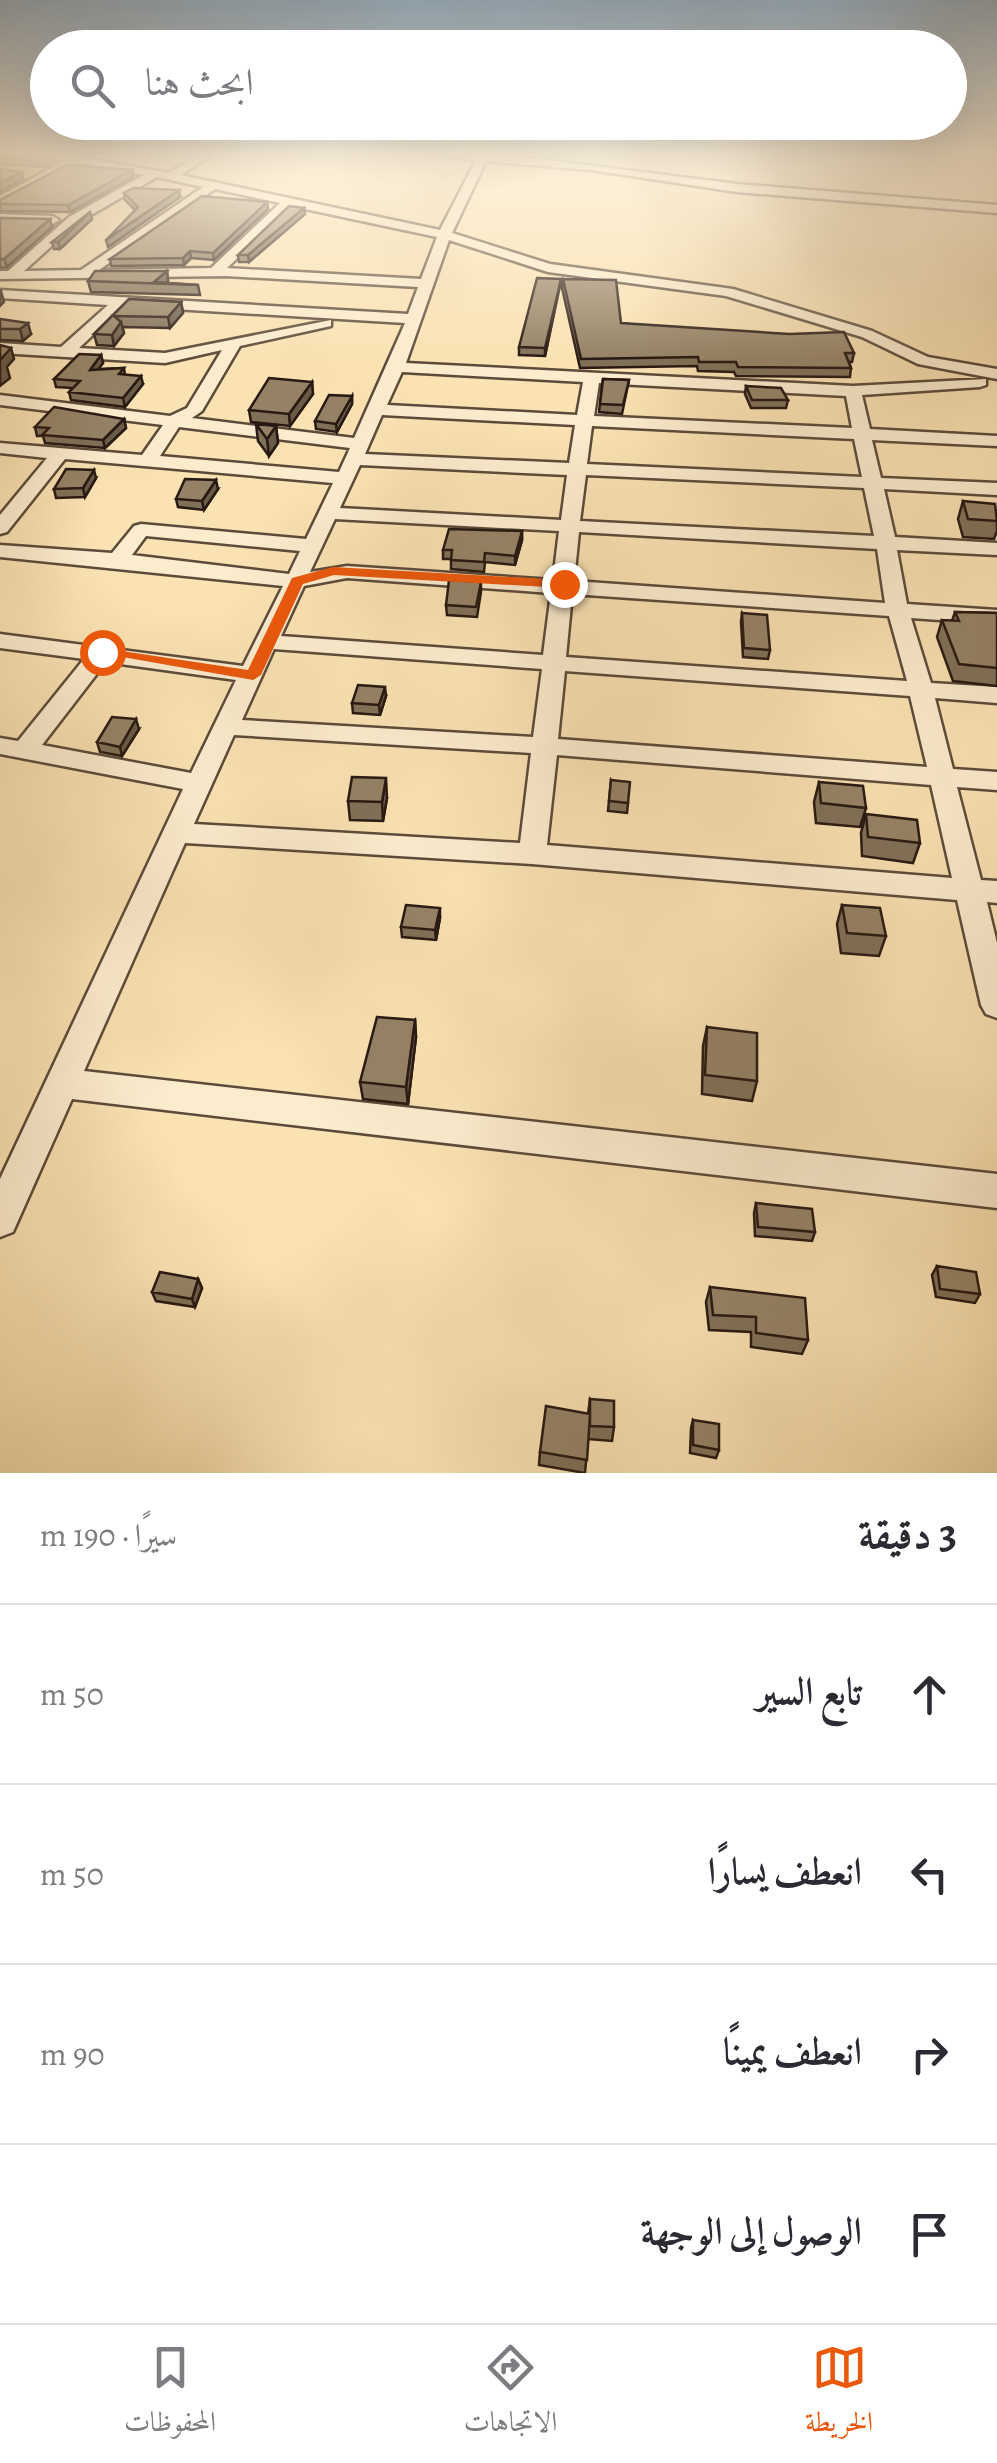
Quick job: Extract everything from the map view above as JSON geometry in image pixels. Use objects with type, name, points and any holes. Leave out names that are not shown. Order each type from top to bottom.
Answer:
[{"type":"street","points":[[4,278],[71,222]]},
{"type":"street","points":[[85,273],[160,222]]},
{"type":"street","points":[[215,272],[267,222]]},
{"type":"street","points":[[373,222],[473,242],[548,268],[728,292],[867,334],[924,361],[997,377]]},
{"type":"street","points":[[0,1219],[199,782],[270,642],[396,367],[451,222]]},
{"type":"street","points":[[4,278],[215,272],[426,283]]},
{"type":"street","points":[[0,294],[412,319]]},
{"type":"street","points":[[62,354],[120,302]]},
{"type":"street","points":[[0,348],[166,358],[350,317]]},
{"type":"street","points":[[148,460],[175,420],[193,411],[233,346]]},
{"type":"street","points":[[396,367],[853,390],[997,377]]},
{"type":"street","points":[[532,854],[568,523],[592,375]]},
{"type":"street","points":[[853,390],[886,543],[890,584],[943,776],[983,891],[997,1006]]},
{"type":"street","points":[[0,400],[175,420],[352,460]]},
{"type":"street","points":[[375,410],[997,440]]},
{"type":"street","points":[[0,448],[58,456],[148,460],[576,466],[997,489]]},
{"type":"street","points":[[0,528],[58,456]]},
{"type":"street","points":[[328,513],[997,549]]},
{"type":"street","points":[[118,560],[141,530],[313,546]]},
{"type":"street","points":[[3,556],[118,560],[297,581],[333,571],[997,616]]},
{"type":"street","points":[[0,641],[253,675]]},
{"type":"street","points":[[270,642],[997,695]]},
{"type":"street","points":[[13,748],[102,652]]},
{"type":"street","points":[[227,728],[546,746],[997,782]]},
{"type":"street","points":[[13,748],[199,782]]},
{"type":"street","points":[[178,833],[532,854],[983,891]]},
{"type":"street","points":[[62,1083],[997,1191]]},
{"type":"building","points":[[0,222],[47,222],[4,259],[0,259]]},
{"type":"building","points":[[78,222],[80,222],[58,242],[52,242]]},
{"type":"building","points":[[124,222],[133,222],[106,240]]},
{"type":"building","points":[[164,222],[246,222],[213,253],[190,251],[183,258],[110,259]]},
{"type":"building","points":[[273,222],[288,222],[248,255],[238,255]]},
{"type":"building","points":[[95,271],[167,271],[154,282],[198,285],[88,281]]},
{"type":"building","points":[[537,278],[561,279],[545,348],[519,347]]},
{"type":"building","points":[[563,279],[616,280],[621,323],[789,334],[844,332],[854,353],[845,353],[851,368],[738,367],[736,362],[699,362],[698,357],[581,359]]},
{"type":"building","points":[[129,299],[181,302],[168,317],[114,316],[121,322],[112,335],[94,334]]},
{"type":"building","points":[[0,319],[28,323],[20,329],[0,329]]},
{"type":"building","points":[[0,345],[11,348],[0,360]]},
{"type":"building","points":[[79,354],[101,355],[90,370],[124,368],[119,374],[141,376],[123,398],[69,392],[80,381],[54,379]]},
{"type":"building","points":[[269,378],[312,382],[289,414],[249,410]]},
{"type":"building","points":[[603,379],[629,380],[623,405],[600,404]]},
{"type":"building","points":[[746,386],[781,388],[788,400],[752,400]]},
{"type":"building","points":[[329,395],[352,396],[336,424],[315,421]]},
{"type":"building","points":[[54,407],[124,419],[103,440],[42,435],[49,428],[35,427]]},
{"type":"building","points":[[256,424],[276,426],[267,439]]},
{"type":"building","points":[[66,469],[94,470],[83,488],[54,489]]},
{"type":"building","points":[[185,479],[216,480],[202,501],[176,499]]},
{"type":"building","points":[[963,501],[995,504],[997,521],[968,519]]},
{"type":"building","points":[[449,529],[522,531],[515,556],[485,553],[484,562],[451,560],[452,550],[443,550]]},
{"type":"building","points":[[449,580],[481,582],[476,607],[446,605]]},
{"type":"building","points":[[955,612],[997,613],[997,668],[959,664],[942,620],[959,621]]},
{"type":"building","points":[[742,613],[767,615],[770,650],[744,648]]},
{"type":"building","points":[[358,685],[385,687],[379,705],[352,703]]},
{"type":"building","points":[[112,717],[136,719],[120,747],[97,742]]},
{"type":"building","points":[[352,777],[386,778],[382,802],[348,801]]},
{"type":"building","points":[[611,780],[630,782],[628,803],[609,801]]},
{"type":"building","points":[[819,782],[863,786],[866,808],[821,803]]},
{"type":"building","points":[[866,814],[917,820],[920,843],[868,837]]},
{"type":"building","points":[[406,905],[440,908],[435,930],[401,927]]},
{"type":"building","points":[[842,905],[880,908],[886,936],[847,933]]},
{"type":"building","points":[[377,1017],[415,1020],[406,1087],[360,1082]]},
{"type":"building","points":[[707,1027],[757,1033],[757,1081],[705,1075]]},
{"type":"building","points":[[756,1203],[812,1209],[815,1232],[758,1227]]},
{"type":"building","points":[[937,1266],[976,1272],[980,1294],[940,1289]]},
{"type":"building","points":[[160,1272],[198,1279],[192,1299],[152,1292]]},
{"type":"building","points":[[710,1287],[805,1298],[808,1340],[756,1333],[756,1317],[713,1315]]},
{"type":"building","points":[[590,1399],[614,1401],[614,1427],[590,1426],[590,1415],[587,1460],[540,1452],[546,1406],[590,1414]]},
{"type":"building","points":[[693,1420],[719,1424],[719,1450],[693,1445]]},
{"type":"route","points":[[102,652],[253,675],[297,581],[333,571],[564,584]]}]
